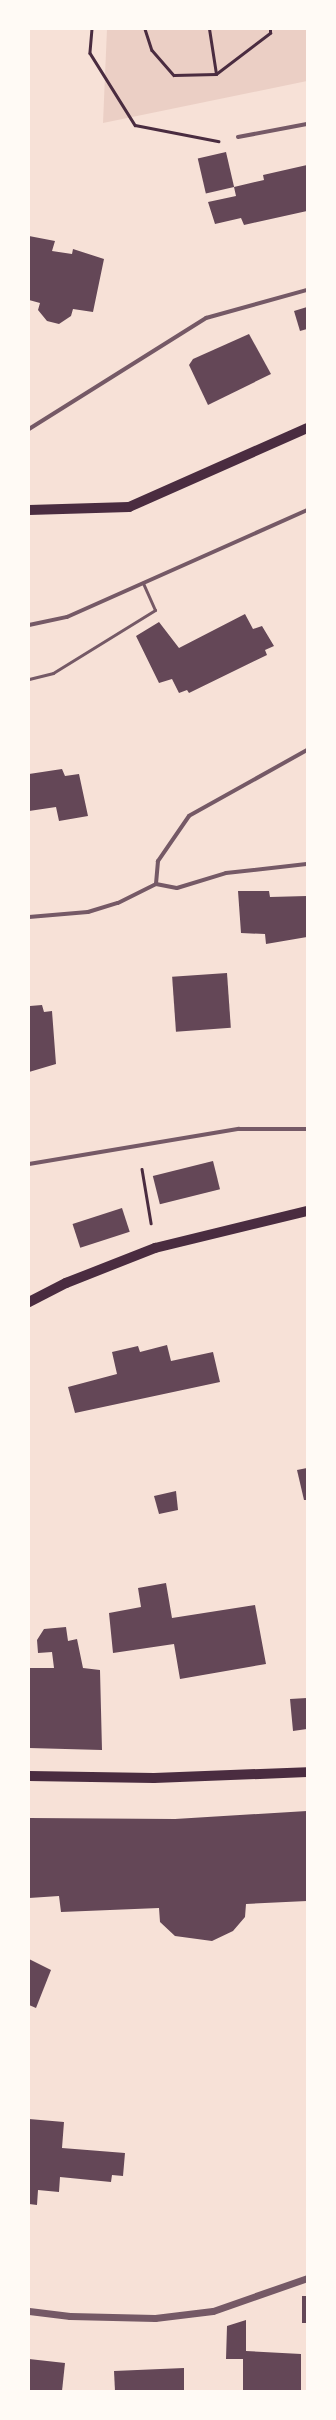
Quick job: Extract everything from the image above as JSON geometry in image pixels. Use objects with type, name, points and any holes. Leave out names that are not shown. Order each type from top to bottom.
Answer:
[{"type":"main road","points":[[29,510],[129,507],[307,428]]},
{"type":"main road","points":[[29,1302],[66,1282],[155,1248],[307,1211]]},
{"type":"main road","points":[[29,1776],[154,1778],[307,1772]]},
{"type":"street","points":[[238,137],[307,124]]},
{"type":"street","points":[[29,429],[206,318],[307,290]]},
{"type":"street","points":[[29,625],[67,617],[307,510]]},
{"type":"street","points":[[156,884],[158,861],[189,816],[307,750]]},
{"type":"street","points":[[29,917],[88,912],[118,903],[156,884],[176,888],[226,873],[307,864]]},
{"type":"street","points":[[29,1164],[138,1144],[239,1129],[307,1129]]},
{"type":"street","points":[[29,2310],[70,2316],[155,2318],[213,2312],[307,2278]]},
{"type":"lane","points":[[29,680],[53,673],[155,610],[143,583]]},
{"type":"path","points":[[92,29],[90,53],[135,125],[185,137],[219,141],[238,137]]},
{"type":"path","points":[[145,29],[152,50],[174,75],[216,74],[270,33],[270,29]]},
{"type":"path","points":[[209,29],[216,74]]},
{"type":"path","points":[[138,1144],[155,1248]]},
{"type":"shaded area","points":[[107,29],[307,29],[307,81],[103,123]]},
{"type":"building","points":[[226,152],[234,187],[206,194],[198,159]]},
{"type":"building","points":[[307,165],[307,211],[244,225],[241,218],[215,224],[208,202],[236,196],[234,187],[264,180],[263,175]]},
{"type":"building","points":[[29,236],[55,241],[52,251],[72,254],[73,249],[104,259],[93,312],[73,309],[71,316],[59,324],[47,321],[38,310],[40,303],[29,300]]},
{"type":"building","points":[[307,307],[307,329],[300,331],[294,311]]},
{"type":"building","points":[[249,334],[271,374],[208,405],[189,365],[193,359]]},
{"type":"building","points":[[245,614],[253,629],[262,626],[274,646],[265,650],[267,655],[189,693],[187,690],[179,693],[172,679],[159,683],[136,636],[159,622],[179,648]]},
{"type":"building","points":[[62,769],[65,776],[79,774],[88,816],[59,821],[56,807],[29,811],[29,774]]},
{"type":"building","points":[[238,891],[269,891],[270,897],[307,896],[307,937],[266,944],[265,934],[241,933]]},
{"type":"building","points":[[227,973],[231,1028],[176,1032],[172,977]]},
{"type":"building","points":[[42,1005],[44,1012],[52,1011],[56,1064],[29,1072],[30,1006]]},
{"type":"building","points":[[213,1161],[220,1189],[160,1204],[153,1176]]},
{"type":"building","points":[[122,1208],[130,1232],[80,1248],[73,1224]]},
{"type":"building","points":[[167,1345],[171,1361],[213,1352],[220,1382],[75,1413],[68,1387],[117,1374],[112,1352],[138,1346],[140,1352]]},
{"type":"building","points":[[307,1468],[307,1500],[304,1500],[297,1470]]},
{"type":"building","points":[[176,1491],[178,1510],[159,1514],[154,1496]]},
{"type":"building","points":[[166,1583],[172,1618],[255,1605],[266,1664],[180,1679],[174,1644],[113,1653],[109,1613],[141,1607],[138,1588]]},
{"type":"building","points":[[66,1627],[68,1641],[77,1639],[83,1668],[100,1670],[102,1750],[29,1748],[29,1668],[54,1668],[52,1652],[38,1653],[37,1640],[44,1629]]},
{"type":"building","points":[[307,1698],[307,1729],[293,1731],[290,1699]]},
{"type":"building","points":[[307,1811],[307,1901],[246,1904],[245,1917],[233,1931],[212,1941],[175,1936],[160,1922],[159,1908],[61,1912],[59,1896],[29,1898],[29,1818],[175,1819]]},
{"type":"building","points":[[29,1959],[51,1970],[36,2008],[29,2005]]},
{"type":"building","points":[[29,2119],[64,2122],[62,2148],[125,2153],[123,2176],[112,2175],[111,2182],[60,2177],[59,2192],[38,2190],[37,2205],[29,2204]]},
{"type":"building","points":[[302,2296],[307,2296],[307,2323],[302,2323]]},
{"type":"building","points":[[246,2320],[246,2351],[301,2354],[301,2391],[243,2390],[243,2359],[226,2359],[227,2326]]},
{"type":"building","points":[[29,2359],[65,2363],[62,2391],[29,2391]]},
{"type":"building","points":[[184,2368],[184,2391],[115,2391],[114,2371]]}]
